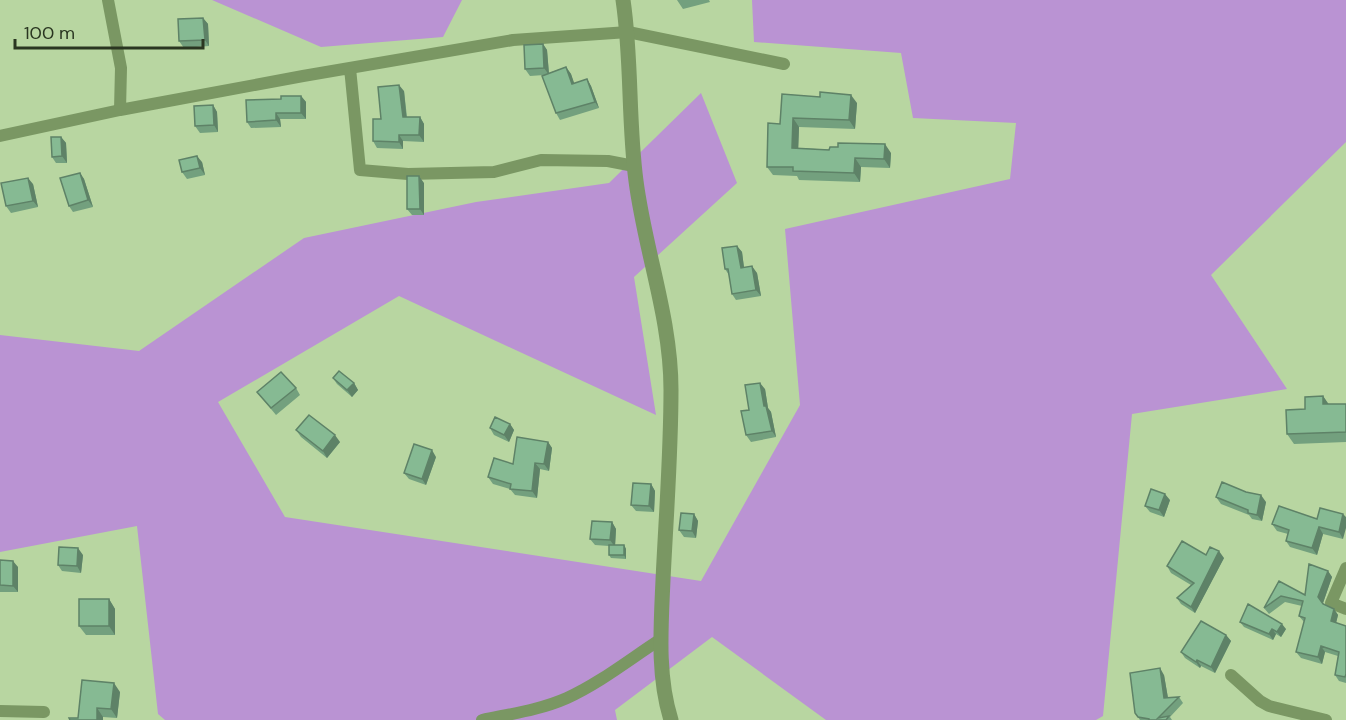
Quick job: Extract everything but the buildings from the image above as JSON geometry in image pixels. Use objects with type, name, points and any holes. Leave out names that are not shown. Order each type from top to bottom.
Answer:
[{"type":"street","points":[[108,0],[121,68],[120,111]]},
{"type":"street","points":[[623,0],[628,32],[636,182],[668,338],[671,389],[661,639],[664,690],[671,720]]},
{"type":"street","points":[[0,136],[120,111],[513,40],[628,32],[784,64]]},
{"type":"street","points":[[350,68],[360,170],[408,174],[494,172],[541,160],[608,161],[634,166]]},
{"type":"street","points":[[1346,568],[1331,603],[1346,609]]},
{"type":"street","points":[[482,720],[566,699],[661,639]]},
{"type":"street","points":[[1231,675],[1269,706],[1326,720]]},
{"type":"street","points":[[0,711],[44,712]]},
{"type":"shaded area","points":[[212,0],[462,0],[443,37],[321,47]]},
{"type":"shaded area","points":[[752,0],[1346,0],[1346,142],[1211,275],[1287,389],[1132,414],[1103,716],[1096,720],[826,720],[712,637],[615,710],[617,720],[165,720],[158,714],[137,526],[0,552],[0,335],[139,351],[304,238],[476,202],[609,183],[701,93],[737,183],[634,277],[656,415],[399,296],[218,402],[285,517],[701,581],[800,405],[785,229],[1010,179],[1016,123],[913,118],[901,53],[754,42]]}]
